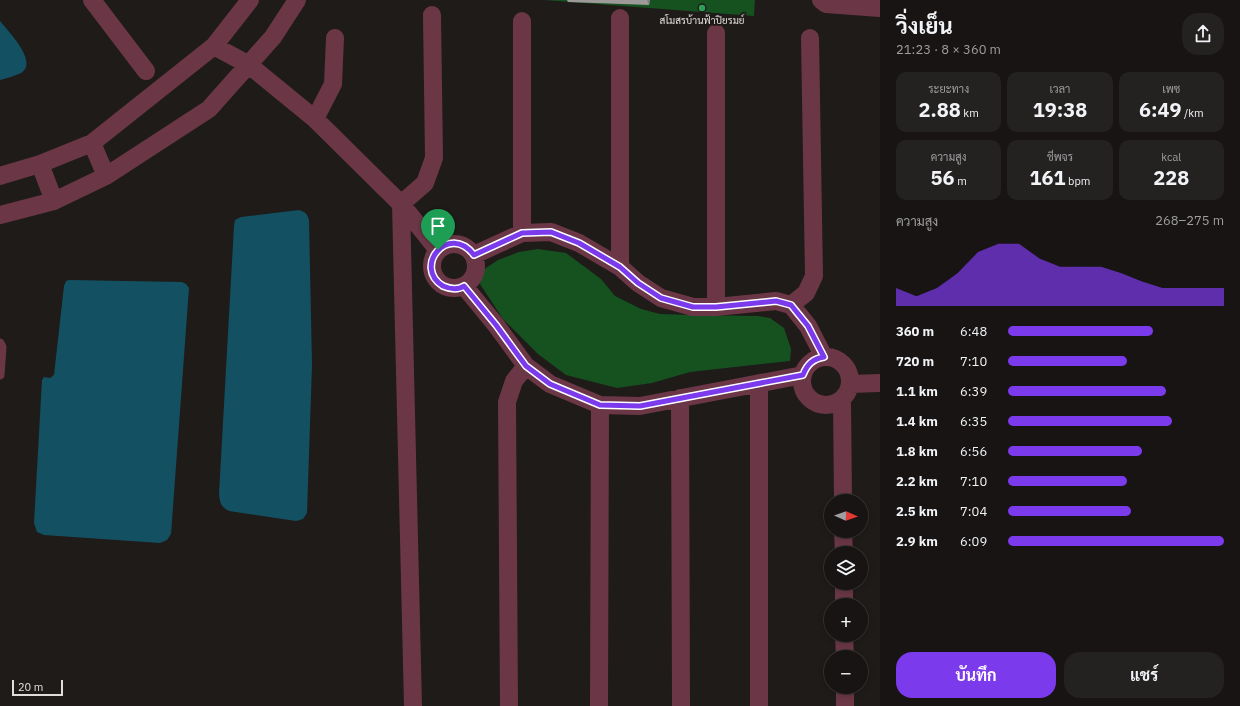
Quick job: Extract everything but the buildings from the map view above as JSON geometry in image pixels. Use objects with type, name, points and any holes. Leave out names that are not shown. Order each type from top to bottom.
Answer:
[{"type":"street","points":[[92,0],[146,71]]},
{"type":"street","points":[[0,176],[40,164],[92,143],[214,46],[250,0]]},
{"type":"street","points":[[0,215],[54,201],[106,176],[209,109],[273,37],[298,0]]},
{"type":"street","points":[[820,0],[826,4],[880,8]]},
{"type":"street","points":[[400,204],[425,183],[434,158],[432,15]]},
{"type":"street","points":[[620,18],[620,267]]},
{"type":"street","points":[[522,21],[522,233]]},
{"type":"street","points":[[716,33],[716,307]]},
{"type":"street","points":[[315,119],[333,84],[335,38]]},
{"type":"street","points":[[791,305],[806,293],[814,276],[810,38]]},
{"type":"street","points":[[214,46],[249,65],[315,119],[400,204],[438,250]]},
{"type":"street","points":[[92,143],[106,176]]},
{"type":"street","points":[[40,164],[54,201]]},
{"type":"street","points":[[400,204],[414,706]]},
{"type":"street","points":[[474,255],[522,233],[551,232],[579,243],[620,267],[638,283],[661,298],[693,307],[716,307],[776,301],[791,305],[808,326],[824,357]]},
{"type":"street","points":[[450,244],[464,246],[470,250],[474,255],[476,271],[468,284],[453,289],[439,283],[434,277],[432,270],[433,256],[438,250],[443,246],[450,244]]},
{"type":"street","points":[[464,286],[496,325],[526,366],[550,384],[600,405],[640,406],[803,375]]},
{"type":"street","points":[[843,494],[846,392],[850,376],[843,364],[838,360],[824,357],[817,358],[811,362],[803,375],[803,388],[810,400],[822,405],[836,403],[846,392],[880,383]]},
{"type":"street","points":[[509,706],[507,402],[514,381],[526,366]]},
{"type":"street","points":[[759,383],[759,706]]},
{"type":"street","points":[[680,398],[681,706]]},
{"type":"street","points":[[599,706],[600,405]]},
{"type":"street","points":[[845,694],[845,706]]},
{"type":"lane","points":[[0,343],[2,347],[0,375]]},
{"type":"green space","name":"สโมสรบ้านฟ้าปิยรมย์","points":[[544,0],[755,0],[754,16]]},
{"type":"green space","points":[[538,249],[566,253],[601,279],[615,296],[641,309],[660,314],[758,316],[770,318],[784,328],[791,349],[790,361],[690,372],[652,383],[617,388],[566,375],[538,354],[503,319],[480,284],[483,270],[498,260],[519,252]]},
{"type":"water","points":[[0,21],[15,39],[24,54],[26,68],[21,73],[0,80]]},
{"type":"water","points":[[299,210],[306,213],[309,220],[312,365],[307,513],[303,519],[296,521],[229,511],[221,504],[219,494],[235,220],[241,217]]},
{"type":"water","points":[[66,281],[182,282],[189,288],[171,534],[167,540],[160,543],[44,535],[37,532],[34,523],[42,380],[44,377],[50,378],[54,375],[64,286]]},
{"type":"place","name":"สโมสรบ้านฟ้าปิยรมย์","points":[[702,8]]},
{"type":"route","points":[[551,232],[579,243],[620,267],[638,283],[661,298],[693,307],[716,307],[776,301],[791,305],[808,326],[824,357],[817,358],[811,362],[803,375],[640,406],[600,405],[550,384],[526,366],[496,325],[464,286],[453,289],[439,283],[434,277],[432,270],[433,256],[438,250],[443,246],[457,244],[464,246],[474,255],[522,233],[551,232]]}]
